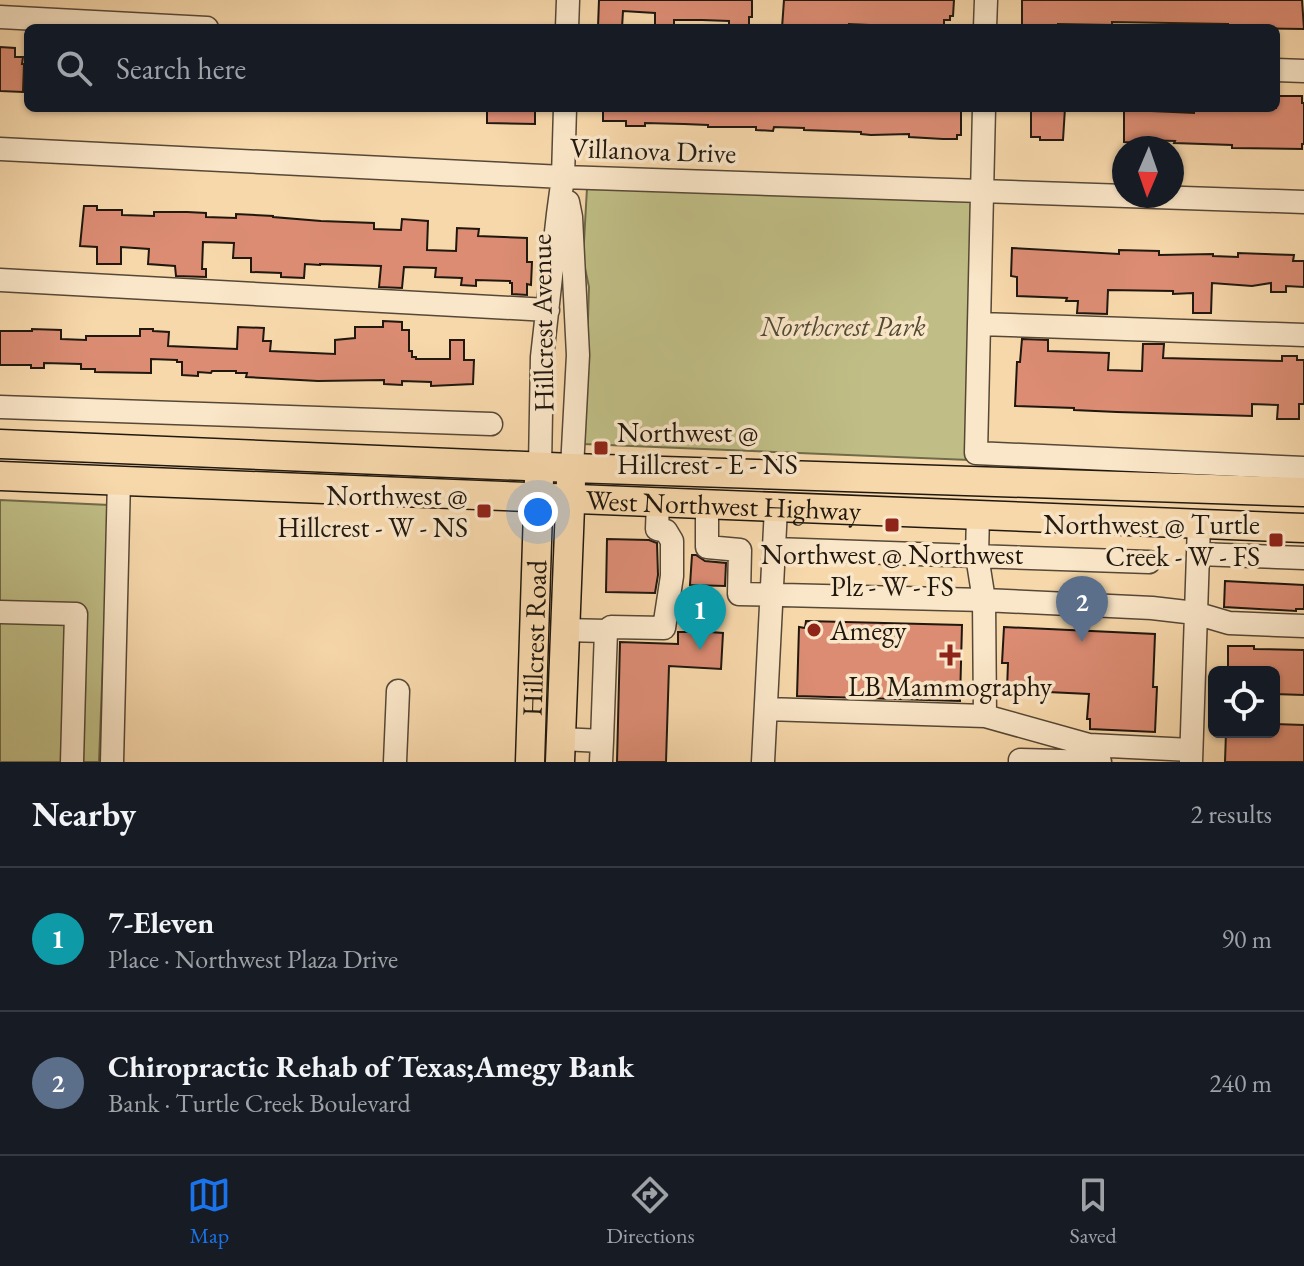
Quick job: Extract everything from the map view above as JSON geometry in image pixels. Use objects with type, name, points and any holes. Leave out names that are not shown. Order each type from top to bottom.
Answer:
[{"type":"main road","name":"West Northwest Highway","points":[[0,444],[572,468],[1304,492]]},
{"type":"main road","name":"Hillcrest Road","points":[[530,762],[540,466]]},
{"type":"main road","name":"Hillcrest Road","points":[[561,745],[572,468]]},
{"type":"main road","name":"West Northwest Highway","points":[[0,476],[571,498],[652,524],[707,504],[1304,528]]},
{"type":"main road","points":[[1199,524],[1201,488]]},
{"type":"main road","points":[[531,733],[561,745]]},
{"type":"street","points":[[567,24],[568,0]]},
{"type":"street","points":[[985,24],[986,0]]},
{"type":"street","points":[[0,17],[132,24]]},
{"type":"street","points":[[1280,70],[1304,71]]},
{"type":"street","name":"Hillcrest Avenue","points":[[540,466],[542,357],[563,177],[565,112]]},
{"type":"street","points":[[984,112],[976,453],[1304,468]]},
{"type":"street","name":"Villanova Drive","points":[[0,149],[563,177],[1304,202]]},
{"type":"street","name":"Hillcrest Avenue","points":[[563,177],[571,217],[578,355],[572,468]]},
{"type":"street","points":[[0,280],[548,310]]},
{"type":"street","points":[[979,324],[1304,335]]},
{"type":"street","points":[[0,407],[491,424]]},
{"type":"street","points":[[112,762],[119,480]]},
{"type":"street","points":[[707,504],[707,547],[740,550],[739,594],[1152,608],[1195,613],[1229,623],[1304,626]]},
{"type":"street","points":[[763,762],[776,508]]},
{"type":"street","points":[[978,514],[977,556],[984,600],[985,716]]},
{"type":"street","points":[[564,630],[664,628],[672,576],[672,541],[666,531],[652,524]]},
{"type":"street","points":[[766,709],[985,716],[1089,745],[1191,756],[1199,524]]},
{"type":"street","points":[[774,549],[1149,562]]},
{"type":"street","points":[[1198,554],[1304,558]]},
{"type":"street","points":[[0,612],[76,614],[72,762]]},
{"type":"street","points":[[561,745],[602,751],[606,631]]},
{"type":"street","points":[[395,762],[398,691]]},
{"type":"street","points":[[1020,761],[1100,762]]},
{"type":"green space","name":"Northcrest Park","points":[[587,188],[976,201],[969,460],[584,444],[589,287],[583,259]]},
{"type":"green space","points":[[0,500],[109,505],[99,762],[0,762]]},
{"type":"building","points":[[599,0],[752,0],[749,24],[674,20],[674,24],[655,24],[655,13],[623,11],[622,24],[598,24]]},
{"type":"building","points":[[784,0],[954,0],[953,16],[950,20],[944,20],[944,24],[782,24]]},
{"type":"building","points":[[1022,0],[1302,0],[1304,29],[1280,29],[1280,24],[1022,24]]},
{"type":"building","points":[[0,47],[15,48],[15,57],[23,57],[23,92],[0,91]]},
{"type":"building","points":[[1280,96],[1302,96],[1304,144],[1302,149],[1232,148],[1232,145],[1184,143],[1184,136],[1124,136],[1124,112],[1280,112]]},
{"type":"building","points":[[487,112],[535,112],[535,124],[487,123]]},
{"type":"building","points":[[603,112],[961,112],[961,135],[957,135],[957,139],[943,139],[804,128],[774,127],[773,131],[756,130],[756,127],[684,124],[626,126],[626,121],[603,121]]},
{"type":"building","points":[[1031,112],[1065,112],[1063,140],[1031,137]]},
{"type":"building","points":[[84,206],[97,206],[97,210],[122,210],[122,215],[154,216],[154,212],[187,212],[206,213],[206,217],[236,218],[236,214],[374,223],[374,229],[401,230],[402,219],[428,221],[427,250],[456,251],[457,228],[479,229],[478,236],[527,238],[527,262],[532,262],[531,285],[527,284],[527,295],[512,294],[510,281],[476,280],[476,286],[461,285],[462,278],[435,277],[436,268],[404,267],[402,288],[379,287],[381,266],[320,264],[305,264],[304,278],[281,277],[281,273],[251,272],[251,258],[233,258],[234,243],[203,242],[202,269],[206,269],[206,277],[176,276],[175,266],[148,264],[149,249],[121,247],[121,264],[97,264],[97,247],[80,246]]},
{"type":"building","points":[[1012,248],[1119,254],[1119,250],[1159,251],[1159,255],[1238,257],[1238,253],[1294,255],[1293,261],[1304,261],[1304,287],[1286,286],[1286,292],[1271,292],[1271,283],[1252,286],[1212,283],[1211,313],[1193,313],[1193,293],[1108,290],[1107,314],[1077,313],[1078,301],[1017,296],[1017,277],[1011,276]]},
{"type":"building","points":[[383,321],[402,322],[402,330],[409,330],[409,351],[416,359],[450,359],[450,340],[464,340],[464,360],[474,360],[473,384],[431,386],[431,382],[402,381],[402,385],[384,384],[384,380],[318,381],[246,377],[247,373],[236,371],[182,375],[182,362],[177,360],[151,359],[151,373],[95,372],[95,369],[81,369],[81,364],[44,363],[44,368],[0,365],[0,331],[61,330],[61,339],[86,340],[86,336],[140,336],[140,329],[153,329],[169,332],[168,346],[237,349],[238,327],[264,328],[263,341],[271,341],[270,351],[335,354],[335,340],[355,338],[355,327],[383,327]]},
{"type":"building","points":[[1022,339],[1048,340],[1048,351],[1109,353],[1108,370],[1142,371],[1143,344],[1164,344],[1163,358],[1282,361],[1282,356],[1297,356],[1297,360],[1304,360],[1304,404],[1299,404],[1299,419],[1277,419],[1278,405],[1252,404],[1252,416],[1015,406],[1017,362],[1020,362]]},
{"type":"building","points":[[607,539],[657,543],[655,593],[606,592]]},
{"type":"building","points":[[692,555],[705,561],[726,563],[725,586],[690,585]]},
{"type":"building","points":[[1225,581],[1304,585],[1304,609],[1224,607]]},
{"type":"building","points":[[806,621],[962,625],[960,701],[797,696],[799,627],[805,628]]},
{"type":"building","points":[[1004,627],[1155,634],[1155,732],[1090,729],[1090,719],[1087,719],[1089,694],[1007,690],[1008,663],[1002,663]]},
{"type":"building","points":[[687,629],[723,633],[721,669],[669,666],[666,762],[617,762],[620,642],[678,644],[678,632],[687,632]]},
{"type":"building","points":[[1228,646],[1304,650],[1304,695],[1280,694],[1280,666],[1228,666]]},
{"type":"building","points":[[1280,724],[1304,725],[1304,762],[1225,762],[1226,738],[1280,738]]},
{"type":"place","name":"Northwest @ Hillcrest - E - NS","points":[[601,448]]},
{"type":"place","name":"Northwest @ Hillcrest - W - NS","points":[[484,511]]},
{"type":"place","name":"Northwest @ Northwest Plz - W - FS","points":[[892,525]]},
{"type":"place","name":"Northwest @ Turtle Creek - W - FS","points":[[1276,540]]},
{"type":"place","name":"Amegy","points":[[814,630]]},
{"type":"place","name":"Chiropractic Rehab of Texas;Amegy Bank","points":[[1082,642]]},
{"type":"place","name":"7-Eleven","points":[[700,650]]},
{"type":"place","name":"LB Mammography","points":[[950,655]]}]
